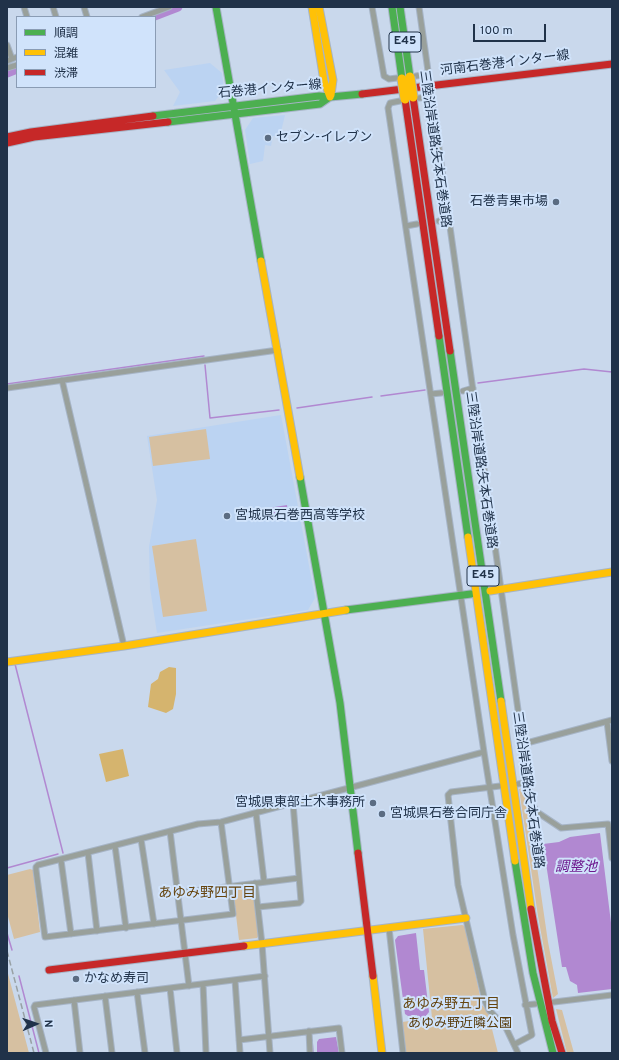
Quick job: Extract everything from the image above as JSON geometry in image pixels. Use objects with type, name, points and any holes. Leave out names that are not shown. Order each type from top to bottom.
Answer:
[{"type":"main road","points":[[216,7],[233,110],[278,350],[340,703],[366,931],[382,1053]]},
{"type":"main road","points":[[312,7],[324,81],[330,97]]},
{"type":"main road","points":[[319,7],[333,80],[330,97]]},
{"type":"main road","name":"三陸沿岸道路;矢本石巻道路","points":[[391,7],[397,42],[406,77]]},
{"type":"main road","name":"三陸沿岸道路;矢本石巻道路","points":[[400,7],[406,77],[518,880],[535,979],[553,1053]]},
{"type":"main road","name":"河南石巻港インター線","points":[[330,97],[612,64]]},
{"type":"main road","name":"石巻港インター線","points":[[7,137],[32,132],[233,110],[320,104],[330,97]]},
{"type":"main road","name":"三陸沿岸道路;矢本石巻道路","points":[[409,99],[534,928],[552,1021],[562,1053]]},
{"type":"main road","name":"石巻港インター線","points":[[7,143],[34,137],[233,110]]},
{"type":"main road","points":[[490,591],[612,572]]},
{"type":"main road","points":[[7,662],[124,646],[324,613],[471,594]]},
{"type":"main road","points":[[49,970],[466,918]]},
{"type":"street","points":[[145,16],[169,7]]},
{"type":"street","points":[[372,7],[384,76],[389,79],[428,74]]},
{"type":"street","points":[[419,7],[531,802],[535,809],[557,827],[564,829],[610,823],[612,858]]},
{"type":"street","points":[[7,45],[12,59]]},
{"type":"street","points":[[432,97],[409,99],[390,103],[388,108],[462,594],[489,788],[525,1005],[532,1035],[515,1044]]},
{"type":"street","points":[[439,221],[450,219]]},
{"type":"street","points":[[406,226],[417,224]]},
{"type":"street","points":[[7,388],[278,350]]},
{"type":"street","points":[[62,380],[124,646]]},
{"type":"street","points":[[463,391],[473,388]]},
{"type":"street","points":[[431,394],[441,393]]},
{"type":"street","points":[[523,744],[610,721],[612,761]]},
{"type":"street","points":[[221,822],[233,914],[45,938],[36,870],[38,865],[198,824],[221,822],[484,752]]},
{"type":"street","points":[[518,784],[529,782]]},
{"type":"street","points":[[500,786],[451,792],[448,795],[458,885],[486,1004],[506,1028],[518,1053]]},
{"type":"street","points":[[258,908],[299,903],[301,901],[293,803]]},
{"type":"street","points":[[256,813],[264,881]]},
{"type":"street","points":[[170,831],[189,986]]},
{"type":"street","points":[[141,839],[154,924]]},
{"type":"street","points":[[115,846],[126,928]]},
{"type":"street","points":[[88,853],[97,931]]},
{"type":"street","points":[[61,860],[71,934]]},
{"type":"street","points":[[178,893],[264,881],[299,878]]},
{"type":"street","points":[[255,883],[265,976],[270,1053]]},
{"type":"street","points":[[389,928],[403,1053]]},
{"type":"street","points":[[46,1053],[34,1007],[35,1004],[265,976]]},
{"type":"street","points":[[235,980],[240,1053]]},
{"type":"street","points":[[203,984],[206,1053]]},
{"type":"street","points":[[170,988],[177,1053]]},
{"type":"street","points":[[137,992],[145,1053]]},
{"type":"street","points":[[554,1002],[612,995]]},
{"type":"street","points":[[105,996],[112,1053]]},
{"type":"street","points":[[74,1000],[80,1053]]},
{"type":"street","points":[[525,1005],[535,1004]]},
{"type":"street","points":[[239,1040],[339,1028],[342,1053]]},
{"type":"street","points":[[309,1032],[310,1053]]},
{"type":"shaded area","points":[[210,63],[222,73],[224,89],[215,101],[173,106],[180,92],[164,70]]},
{"type":"shaded area","points":[[285,115],[280,136],[273,136],[271,146],[265,145],[263,161],[250,164],[245,130],[253,118]]},
{"type":"shaded area","name":"宮城県石巻西高等学校","points":[[281,415],[315,598],[308,610],[157,633],[150,588],[149,547],[157,500],[147,436]]},
{"type":"shaded area","points":[[169,667],[176,668],[176,694],[173,709],[166,713],[148,707],[151,684],[158,679],[160,672]]},
{"type":"shaded area","points":[[123,749],[129,776],[106,782],[99,754]]},
{"type":"green space","points":[[206,429],[210,459],[153,466],[149,437]]},
{"type":"green space","points":[[196,539],[207,611],[163,617],[152,546]]},
{"type":"green space","points":[[523,788],[526,791],[548,942],[558,994],[553,998],[538,916],[519,789]]},
{"type":"green space","points":[[30,869],[33,870],[40,932],[14,939],[7,913],[7,875]]},
{"type":"green space","points":[[235,887],[253,887],[259,935],[257,938],[239,940],[233,890]]},
{"type":"green space","name":"あゆみ野近隣公園","points":[[462,925],[465,926],[482,1005],[493,1018],[490,1021],[498,1053],[405,1053],[402,1022],[432,1018],[423,929]]},
{"type":"green space","points":[[7,970],[29,1053],[7,1053]]},
{"type":"green space","points":[[556,1009],[562,1010],[574,1053],[567,1053]]},
{"type":"water","points":[[287,505],[288,517],[270,520],[268,508]]},
{"type":"water","name":"調整池","points":[[600,833],[612,931],[612,989],[578,993],[577,985],[570,981],[566,967],[562,967],[543,844],[559,842],[570,837]]},
{"type":"water","points":[[416,933],[420,970],[424,970],[429,1012],[425,1017],[418,1018],[417,1015],[408,1016],[405,1014],[395,940],[398,936]]},
{"type":"water","points":[[336,1037],[339,1053],[317,1053],[317,1042],[319,1039]]},
{"type":"waterway","points":[[155,16],[178,7]]},
{"type":"waterway","points":[[7,73],[16,69]]},
{"type":"waterway","points":[[7,384],[204,356]]},
{"type":"waterway","points":[[205,365],[210,418],[279,410]]},
{"type":"waterway","points":[[478,383],[584,369],[612,372]]},
{"type":"waterway","points":[[381,396],[425,390]]},
{"type":"waterway","points":[[297,408],[372,397]]},
{"type":"waterway","points":[[15,664],[63,853]]},
{"type":"waterway","points":[[7,868],[58,854]]},
{"type":"waterway","points":[[7,933],[12,950]]},
{"type":"waterway","points":[[19,976],[39,1053]]},
{"type":"waterway","points":[[312,1040],[313,1053]]},
{"type":"railway","points":[[7,951],[34,1053]]},
{"type":"traffic: fast","points":[[216,7],[261,261]]},
{"type":"traffic: fast","points":[[392,7],[402,79]]},
{"type":"traffic: fast","points":[[400,7],[410,77]]},
{"type":"traffic: fast","points":[[153,116],[319,96],[330,97],[362,94]]},
{"type":"traffic: fast","points":[[168,122],[320,104],[330,97]]},
{"type":"traffic: fast","points":[[439,336],[468,537]]},
{"type":"traffic: fast","points":[[450,351],[501,701]]},
{"type":"traffic: fast","points":[[300,477],[340,703],[358,853]]},
{"type":"traffic: fast","points":[[346,610],[471,594]]},
{"type":"traffic: fast","points":[[515,861],[533,973],[553,1053]]},
{"type":"traffic: slow","points":[[312,7],[324,81],[330,97]]},
{"type":"traffic: slow","points":[[319,7],[333,80],[331,95]]},
{"type":"traffic: slow","points":[[410,77],[413,97]]},
{"type":"traffic: slow","points":[[402,79],[405,99]]},
{"type":"traffic: slow","points":[[261,261],[300,477]]},
{"type":"traffic: slow","points":[[468,537],[515,861]]},
{"type":"traffic: slow","points":[[490,591],[612,572]]},
{"type":"traffic: slow","points":[[7,662],[124,646],[346,610]]},
{"type":"traffic: slow","points":[[501,701],[531,909]]},
{"type":"traffic: slow","points":[[244,946],[466,918]]},
{"type":"traffic: slow","points":[[373,976],[382,1053]]},
{"type":"traffic: jam","points":[[362,94],[612,64]]},
{"type":"traffic: jam","points":[[413,97],[450,351]]},
{"type":"traffic: jam","points":[[405,99],[439,336]]},
{"type":"traffic: jam","points":[[7,137],[31,132],[153,116]]},
{"type":"traffic: jam","points":[[7,143],[34,137],[168,122]]},
{"type":"traffic: jam","points":[[358,853],[373,976]]},
{"type":"traffic: jam","points":[[531,909],[552,1021],[562,1053]]},
{"type":"traffic: jam","points":[[49,970],[244,946]]},
{"type":"place","name":"セブン-イレブン","points":[[268,138]]},
{"type":"place","name":"石巻青果市場","points":[[556,202]]},
{"type":"place","name":"宮城県石巻西高等学校","points":[[227,516]]},
{"type":"place","name":"宮城県東部土木事務所","points":[[373,803]]},
{"type":"place","name":"宮城県石巻合同庁舎","points":[[382,814]]},
{"type":"place","name":"かなめ寿司","points":[[76,979]]},
{"type":"district","name":"あゆみ野四丁目","points":[[207,894]]},
{"type":"district","name":"あゆみ野五丁目","points":[[451,1005]]}]
